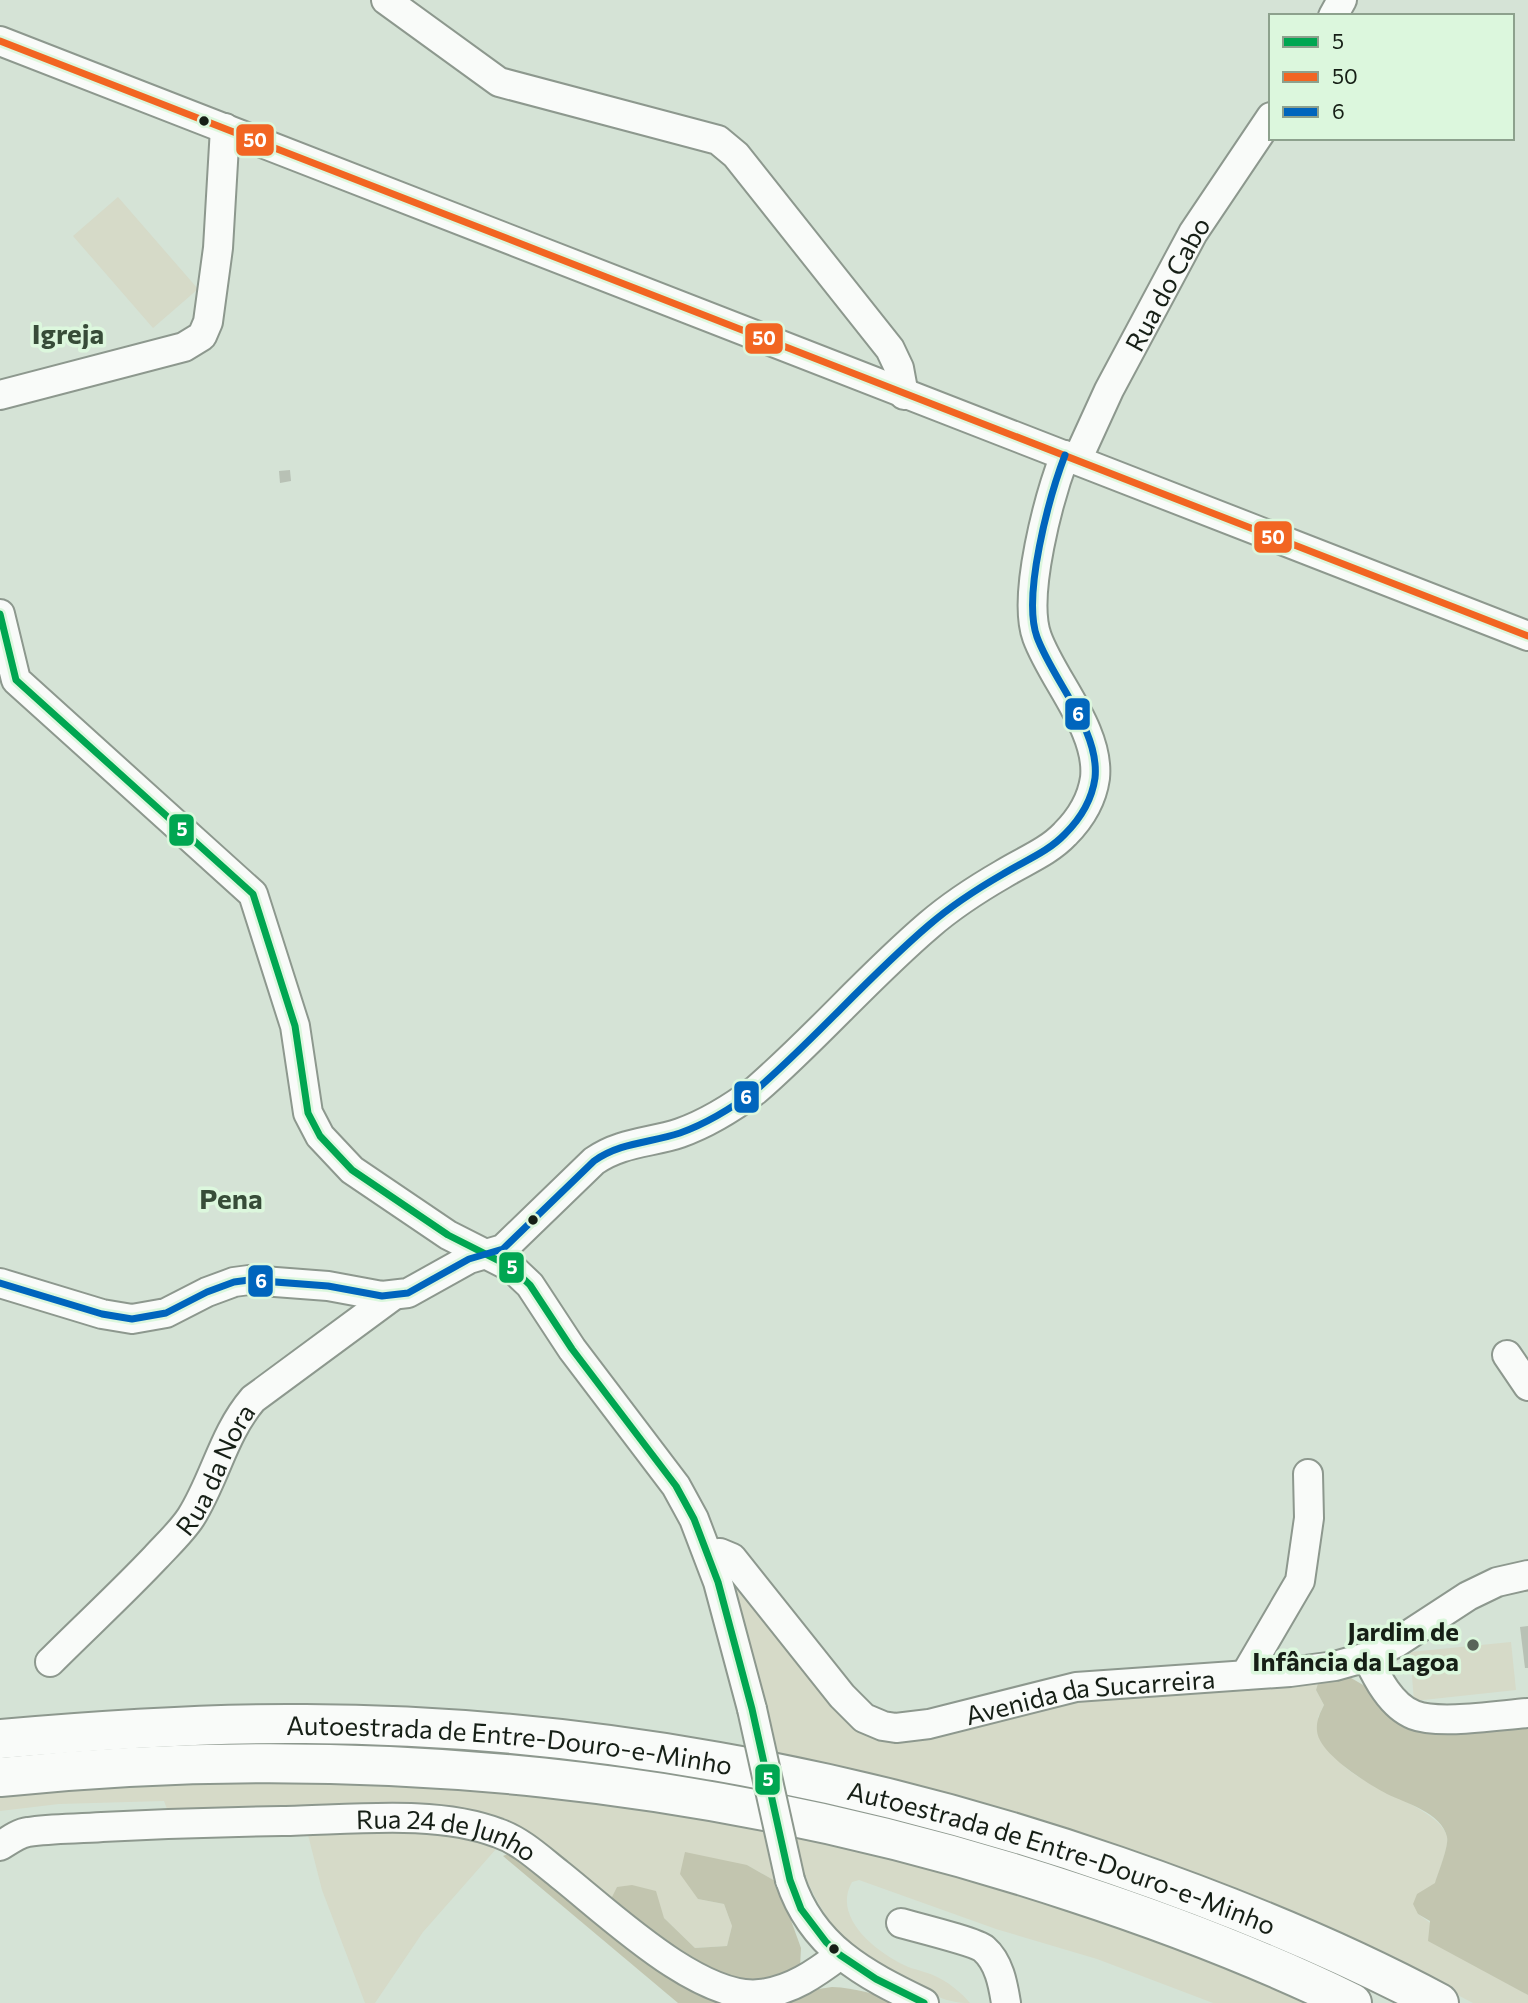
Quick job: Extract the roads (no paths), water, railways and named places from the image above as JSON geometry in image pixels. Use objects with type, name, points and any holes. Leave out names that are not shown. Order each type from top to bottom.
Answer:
[{"type":"highway","name":"Autoestrada de Entre-Douro-e-Minho","points":[[0,1739],[217,1725],[392,1726],[549,1738],[656,1752],[781,1774],[972,1820],[1180,1888],[1308,1940],[1439,2003]]},
{"type":"highway","name":"Autoestrada de Entre-Douro-e-Minho","points":[[0,1777],[148,1765],[387,1764],[545,1776],[701,1798],[885,1837],[1038,1880],[1190,1933],[1352,2003]]},
{"type":"street","points":[[386,0],[499,82],[718,140],[736,155],[890,349],[899,368],[904,395]]},
{"type":"street","points":[[0,41],[1528,636]]},
{"type":"street","name":"Rua do Cabo","points":[[394,1295],[408,1293],[469,1259],[503,1249],[588,1167],[608,1152],[631,1143],[681,1132],[705,1122],[741,1101],[771,1077],[929,924],[974,892],[1048,849],[1077,820],[1092,791],[1095,776],[1093,750],[1043,651],[1033,619],[1038,564],[1049,504],[1186,245],[1269,120]]},
{"type":"street","points":[[0,395],[184,347],[202,336],[208,322],[215,275],[225,128]]},
{"type":"street","points":[[0,614],[16,680],[253,894],[295,1026],[308,1113],[320,1136],[352,1170],[448,1235],[511,1267],[530,1285],[572,1349],[676,1486],[694,1519],[718,1582],[752,1709],[790,1880],[801,1909],[839,1955],[876,1979],[925,2003]]},
{"type":"street","points":[[0,1283],[102,1314],[132,1319],[166,1313],[207,1292],[234,1282],[249,1280],[328,1286],[382,1296],[394,1295]]},
{"type":"street","name":"Rua da Nora","points":[[50,1662],[134,1580],[191,1518],[227,1438],[240,1414],[253,1399],[394,1295]]},
{"type":"street","points":[[1507,1355],[1528,1386]]},
{"type":"street","points":[[1245,1675],[1300,1581],[1309,1518],[1307,1474]]},
{"type":"street","name":"Avenida da Sucarreira","points":[[708,1554],[720,1553],[732,1558],[842,1696],[864,1718],[896,1728],[929,1724],[1076,1687],[1335,1666],[1367,1657],[1396,1643],[1468,1596],[1497,1582],[1528,1575]]},
{"type":"street","points":[[1367,1657],[1377,1678],[1399,1706],[1425,1719],[1528,1713]]},
{"type":"street","name":"Rua 24 de Junho","points":[[0,1846],[25,1832],[112,1827],[405,1819],[451,1821],[481,1826],[518,1842],[664,1957],[690,1975],[731,1992],[759,1994],[783,1989],[814,1975],[839,1955]]},
{"type":"street","points":[[901,1923],[983,1947],[998,1970],[1006,2003]]},
{"type":"place","name":"Jardim de Infância da Lagoa","points":[[1473,1645]]},
{"type":"district","name":"Igreja","points":[[68,333]]},
{"type":"district","name":"Pena","points":[[231,1198]]}]
